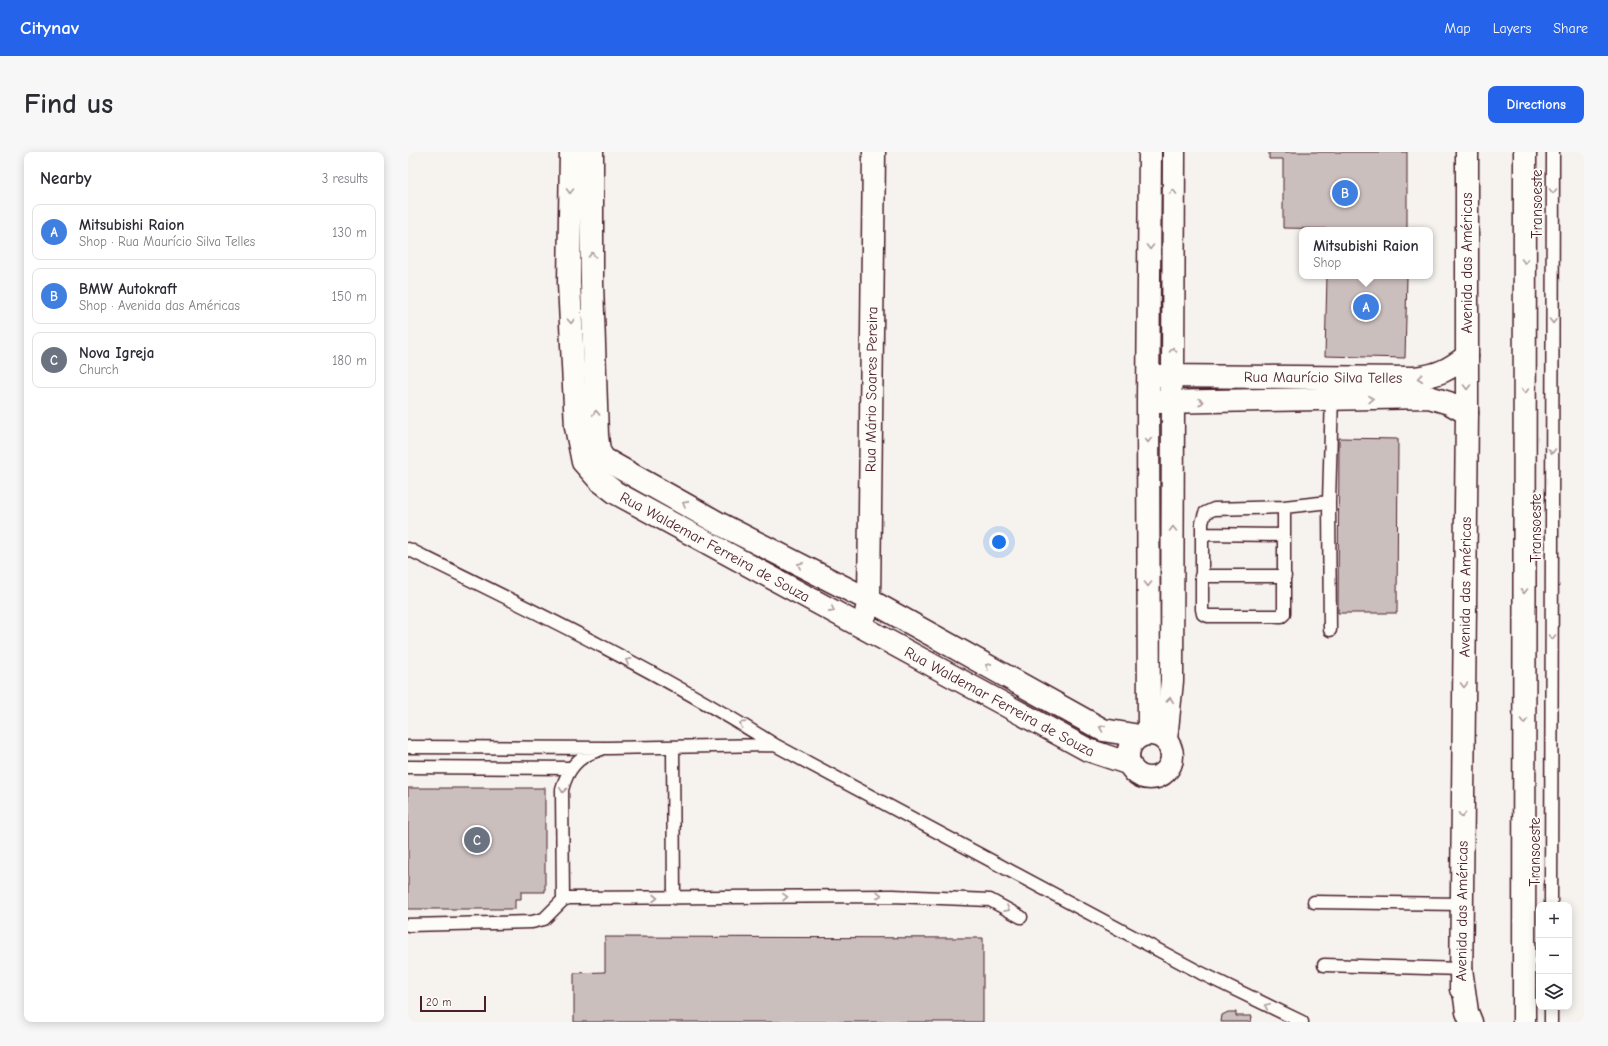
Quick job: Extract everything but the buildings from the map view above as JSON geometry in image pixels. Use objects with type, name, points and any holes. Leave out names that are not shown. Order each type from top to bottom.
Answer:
[{"type":"main road","name":"Rua Waldemar Ferreira de Souza","points":[[571,152],[569,283],[576,426],[591,457],[598,480],[616,493],[1088,750],[1130,764],[1134,772],[1142,777],[1150,778],[1159,776],[1166,771],[1171,764],[1173,755],[1170,746],[1152,736],[1103,730],[869,600],[720,524],[604,459],[591,457]]},
{"type":"main road","points":[[591,457],[592,152]]},
{"type":"main road","name":"Rua Mário Soares Pereira","points":[[863,627],[869,600],[874,152]]},
{"type":"main road","points":[[1148,401],[1150,152]]},
{"type":"main road","points":[[1173,402],[1170,395],[1170,385],[1173,376],[1174,152]]},
{"type":"main road","name":"Avenida das Américas","points":[[1462,1022],[1460,969],[1467,414],[1467,152]]},
{"type":"main road","points":[[1524,1022],[1525,152]]},
{"type":"main road","points":[[1150,214],[1173,215]]},
{"type":"main road","points":[[569,283],[592,283]]},
{"type":"main road","name":"Rua Maurício Silva Telles","points":[[1148,377],[1415,378],[1432,376],[1448,370],[1467,356]]},
{"type":"main road","name":"Rua Maurício Silva Telles","points":[[1148,401],[1332,400],[1429,397],[1449,403],[1467,414]]},
{"type":"main road","name":"Rua Waldemar Ferreira de Souza","points":[[1148,401],[1148,558],[1152,736]]},
{"type":"main road","name":"Rua Waldemar Ferreira de Souza","points":[[1152,736],[1172,681],[1173,402]]},
{"type":"main road","points":[[710,544],[720,524]]},
{"type":"main road","points":[[1148,558],[1172,559]]},
{"type":"main road","points":[[1130,764],[1128,756],[1129,748],[1133,741],[1152,736]]},
{"type":"main road","points":[[1460,969],[1467,1012],[1471,1022]]},
{"type":"lane","name":"Transoeste","points":[[1551,902],[1553,152]]},
{"type":"lane","points":[[1330,630],[1329,502],[1332,377]]},
{"type":"lane","points":[[1284,507],[1285,609],[1282,616],[1208,616],[1204,614],[1202,609],[1202,523],[1205,513],[1214,509],[1284,507],[1329,502]]},
{"type":"lane","points":[[1202,534],[1284,535]]},
{"type":"lane","points":[[408,549],[568,628],[731,717],[775,745],[1201,973],[1302,1022]]},
{"type":"lane","points":[[1202,576],[1285,576]]},
{"type":"lane","points":[[408,747],[608,748],[775,745]]},
{"type":"lane","points":[[673,746],[674,898]]},
{"type":"lane","points":[[563,900],[562,790],[564,781],[578,759],[588,753],[608,748]]},
{"type":"lane","points":[[408,767],[571,768]]},
{"type":"lane","points":[[408,925],[532,922],[544,919],[563,900],[840,895],[990,900],[1021,917]]},
{"type":"lane","points":[[1314,902],[1461,904]]},
{"type":"lane","points":[[1324,965],[1460,969]]},
{"type":"lane","points":[[1551,1010],[1551,1022]]},
{"type":"place","name":"BMW Autokraft","points":[[1345,193]]},
{"type":"place","name":"Mitsubishi Raion","points":[[1366,307]]},
{"type":"place","name":"Nova Igreja","points":[[477,840]]}]
